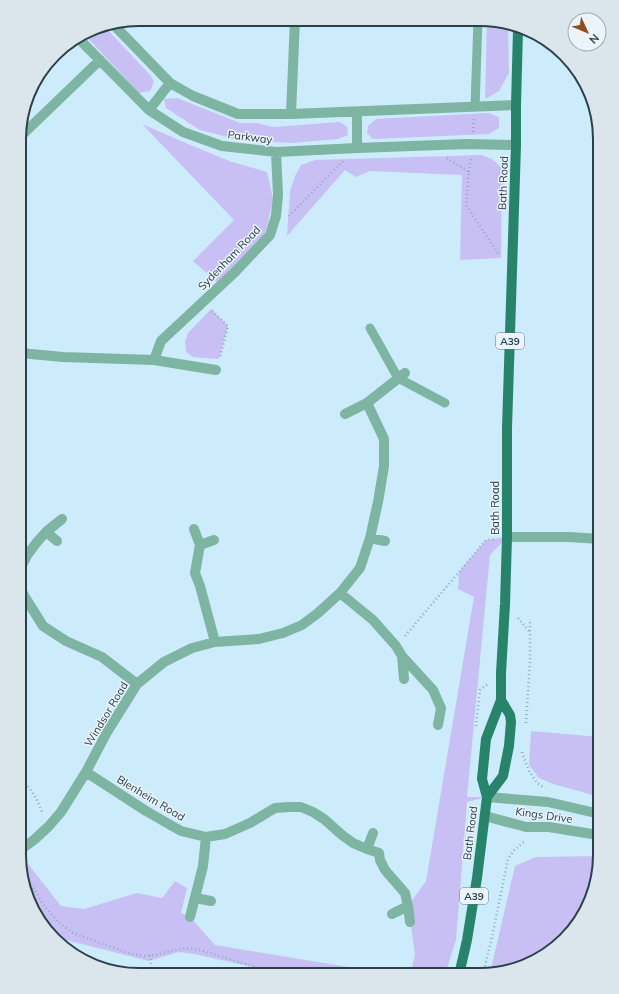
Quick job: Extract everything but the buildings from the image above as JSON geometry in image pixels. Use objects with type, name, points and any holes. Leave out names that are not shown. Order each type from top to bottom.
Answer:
[{"type":"main road","name":"Bath Road","points":[[461,968],[472,909],[487,797],[503,776],[509,746],[510,715],[501,700],[501,673],[507,537],[507,428],[518,33]]},
{"type":"main road","points":[[487,797],[482,780],[486,739],[501,700]]},
{"type":"street","points":[[291,114],[295,26]]},
{"type":"street","name":"Parkway","points":[[117,29],[170,83],[193,96],[238,114],[357,112],[516,105]]},
{"type":"street","name":"Parkway","points":[[82,42],[149,110],[183,132],[222,146],[276,152],[467,144],[516,145]]},
{"type":"street","points":[[27,131],[100,60]]},
{"type":"street","points":[[149,110],[170,83]]},
{"type":"street","points":[[357,112],[357,148]]},
{"type":"street","name":"Sydenham Road","points":[[154,360],[161,341],[235,272],[270,235],[276,216],[278,195],[276,152]]},
{"type":"street","points":[[26,354],[63,357],[154,360],[216,370]]},
{"type":"street","points":[[345,414],[367,403],[401,375]]},
{"type":"street","name":"Windsor Road","points":[[26,846],[49,826],[61,812],[86,772],[107,732],[138,684],[164,662],[192,648],[214,642],[259,639],[283,633],[302,625],[340,593],[360,568],[370,538],[384,466],[384,439],[367,403]]},
{"type":"street","points":[[26,558],[46,532],[62,519]]},
{"type":"street","points":[[194,529],[200,545],[195,573],[200,586],[214,642]]},
{"type":"street","points":[[46,532],[57,541]]},
{"type":"street","points":[[507,537],[569,536],[593,538]]},
{"type":"street","points":[[370,538],[385,541]]},
{"type":"street","points":[[200,545],[214,540]]},
{"type":"street","points":[[340,593],[373,620],[396,646],[402,656],[433,690],[441,708],[438,725]]},
{"type":"street","points":[[26,599],[43,626],[66,641],[102,657],[138,684]]},
{"type":"street","points":[[402,656],[418,665]]},
{"type":"street","points":[[402,656],[404,678]]},
{"type":"street","name":"Blenheim Road","points":[[86,772],[146,811],[181,831],[206,837],[225,834],[250,824],[275,808],[289,806],[301,807],[313,812],[342,836],[353,843],[379,852],[380,860],[386,870],[405,893],[410,922]]},
{"type":"street","name":"Kings Drive","points":[[487,797],[548,802],[593,812]]},
{"type":"street","name":"Kings Drive","points":[[484,816],[526,826],[593,834]]},
{"type":"street","points":[[367,849],[372,834]]},
{"type":"street","points":[[190,917],[204,866],[206,837]]},
{"type":"street","points":[[195,898],[211,901]]},
{"type":"street","points":[[392,914],[408,906]]},
{"type":"lane","points":[[475,107],[478,26]]},
{"type":"lane","points":[[370,328],[401,375],[445,403]]},
{"type":"path","points":[[286,219],[357,148]]},
{"type":"path","points":[[444,157],[469,172],[466,205],[512,275]]},
{"type":"path","points":[[203,302],[228,326],[216,370]]},
{"type":"path","points":[[396,646],[486,540],[507,537]]},
{"type":"path","points":[[525,728],[530,661],[530,620]]},
{"type":"path","points":[[523,747],[522,753],[529,771],[537,783],[549,790]]},
{"type":"path","points":[[26,784],[36,798],[49,826]]},
{"type":"path","points":[[484,968],[492,937],[508,859],[514,850],[525,840]]},
{"type":"path","points":[[29,881],[43,904],[57,921],[73,933],[128,953],[144,956],[156,955],[170,950],[185,948],[259,968]]},
{"type":"path","points":[[150,955],[151,968]]},
{"type":"shaded area","points":[[487,26],[508,30],[509,73],[499,91],[485,99]]},
{"type":"shaded area","points":[[108,31],[151,76],[154,82],[150,91],[139,93],[88,39]]},
{"type":"shaded area","points":[[177,98],[240,123],[257,123],[273,127],[340,122],[347,127],[348,135],[338,139],[291,143],[239,140],[200,130],[166,108],[164,99]]},
{"type":"shaded area","points":[[488,113],[499,117],[499,128],[489,134],[373,139],[367,133],[368,126],[376,119]]},
{"type":"shaded area","points":[[142,124],[232,162],[267,172],[273,199],[267,227],[260,245],[221,286],[193,261],[234,220]]},
{"type":"shaded area","points":[[481,155],[492,159],[502,168],[501,258],[460,260],[462,175],[370,171],[356,177],[345,170],[287,236],[290,191],[295,176],[301,165],[315,160]]},
{"type":"shaded area","points":[[211,309],[228,326],[219,359],[193,357],[186,352],[185,341],[188,333]]},
{"type":"shaded area","points":[[507,537],[490,555],[467,797],[487,797],[467,802],[456,940],[447,968],[412,968],[415,955],[408,906],[426,881],[474,597],[458,589],[459,572],[486,540]]},
{"type":"shaded area","points":[[531,731],[593,736],[593,795],[553,784],[539,778],[529,765]]},
{"type":"shaded area","points":[[593,856],[591,877],[587,891],[570,924],[549,945],[523,959],[502,966],[491,967],[515,866],[536,857]]},
{"type":"shaded area","points":[[26,861],[61,906],[84,909],[137,893],[162,898],[175,881],[187,888],[181,913],[190,917],[215,945],[355,968],[257,968],[178,952],[149,961],[64,940],[49,924],[41,911],[32,891]]}]
